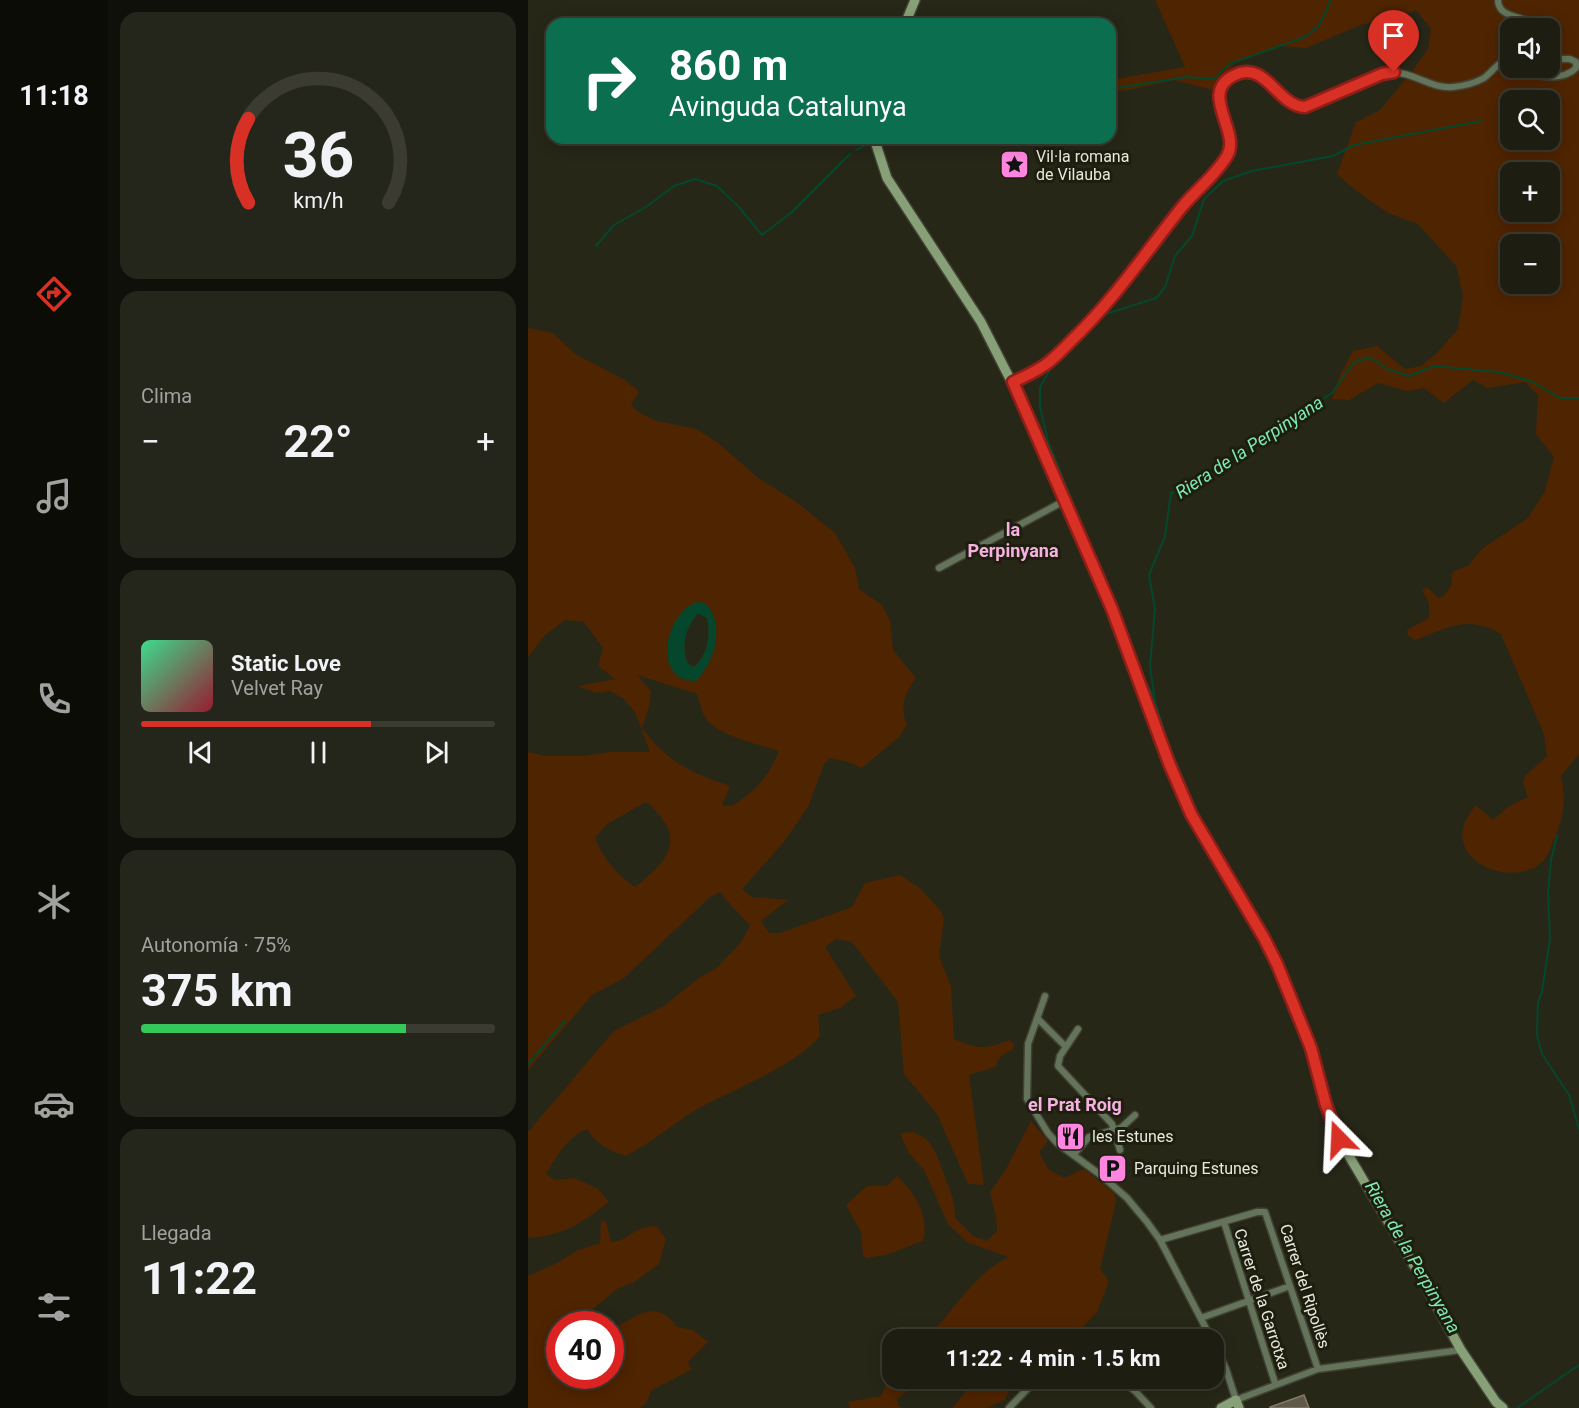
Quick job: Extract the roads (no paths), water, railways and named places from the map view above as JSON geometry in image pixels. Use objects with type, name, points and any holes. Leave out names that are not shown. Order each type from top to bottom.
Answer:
[{"type":"street","points":[[908,18],[915,0]]},
{"type":"street","points":[[1498,0],[1498,7],[1503,12],[1525,18]]},
{"type":"street","points":[[1560,59],[1570,59],[1576,63],[1576,68],[1569,74],[1560,75]]},
{"type":"street","points":[[1013,382],[1053,359],[1092,321],[1182,207],[1227,157],[1230,141],[1222,115],[1220,96],[1222,85],[1229,78],[1243,72],[1257,73],[1294,104],[1305,107],[1389,73],[1403,73],[1439,87],[1457,87],[1481,80],[1500,64]]},
{"type":"street","points":[[875,144],[887,178],[969,303],[1013,382],[1066,500],[1121,632],[1169,763],[1191,814],[1277,964],[1311,1048],[1334,1129],[1461,1350],[1499,1406]]},
{"type":"street","points":[[939,568],[1066,500]]},
{"type":"street","points":[[1045,996],[1026,1053],[1027,1099],[1048,1133],[1057,1143],[1074,1154],[1127,1198],[1160,1240],[1207,1329]]},
{"type":"street","points":[[1037,1017],[1066,1047]]},
{"type":"street","points":[[1078,1029],[1057,1063],[1058,1066],[1112,1124],[1119,1150]]},
{"type":"street","points":[[1074,1154],[1089,1137],[1121,1128],[1134,1115]]},
{"type":"street","name":"Carrer del Ripollès","points":[[1224,1222],[1257,1212],[1265,1212],[1318,1369]]},
{"type":"street","points":[[1160,1240],[1224,1222]]},
{"type":"street","name":"Carrer de la Garrotxa","points":[[1224,1222],[1275,1383]]},
{"type":"street","points":[[1201,1318],[1290,1286]]},
{"type":"street","points":[[1221,1408],[1238,1404],[1275,1383],[1318,1369],[1461,1350]]},
{"type":"street","points":[[1224,1365],[1238,1404]]},
{"type":"street","points":[[1010,1408],[1028,1389]]},
{"type":"street","points":[[1132,1389],[1151,1408]]},
{"type":"waterway","points":[[1116,88],[1187,77],[1214,79],[1229,64],[1305,37],[1318,27],[1331,0]]},
{"type":"waterway","points":[[1107,587],[1048,441],[1040,407],[1040,387],[1053,365],[1106,314],[1156,298],[1165,287],[1175,256],[1192,236],[1204,199],[1223,181],[1252,171],[1333,156],[1354,145],[1481,121]]},
{"type":"waterway","points":[[856,150],[868,144]]},
{"type":"waterway","points":[[596,246],[614,225],[646,207],[674,186],[695,179],[717,186],[739,207],[762,235],[792,212],[850,154]]},
{"type":"waterway","name":"Riera de la Perpinyana","points":[[1312,1039],[1274,947],[1198,814],[1168,743],[1155,701],[1150,666],[1155,609],[1149,575],[1165,536],[1171,493],[1201,481],[1332,393],[1353,363],[1370,357],[1387,369],[1409,376],[1434,366],[1498,372],[1531,381],[1560,398],[1579,398]]},
{"type":"waterway","points":[[1138,668],[1154,697]]},
{"type":"waterway","points":[[1557,836],[1551,860],[1548,894],[1550,939],[1538,1003],[1537,1035],[1542,1054],[1569,1095],[1579,1129]]},
{"type":"waterway","points":[[528,1064],[565,1021]]},
{"type":"waterway","name":"Riera de la Perpinyana","points":[[1315,1047],[1334,1114]]},
{"type":"waterway","name":"Riera de la Perpinyana","points":[[1336,1119],[1344,1139]]},
{"type":"waterway","name":"Riera de la Perpinyana","points":[[1458,1336],[1494,1391],[1509,1408]]},
{"type":"waterway","points":[[1517,1408],[1579,1365]]},
{"type":"place","name":"Vil·la romana de Vilauba","points":[[1015,165]]},
{"type":"place","name":"les Estunes","points":[[1071,1136]]},
{"type":"place","name":"Parquing Estunes","points":[[1113,1168]]},
{"type":"district","name":"la Perpinyana","points":[[1013,539]]},
{"type":"district","name":"el Prat Roig","points":[[1075,1104]]}]
